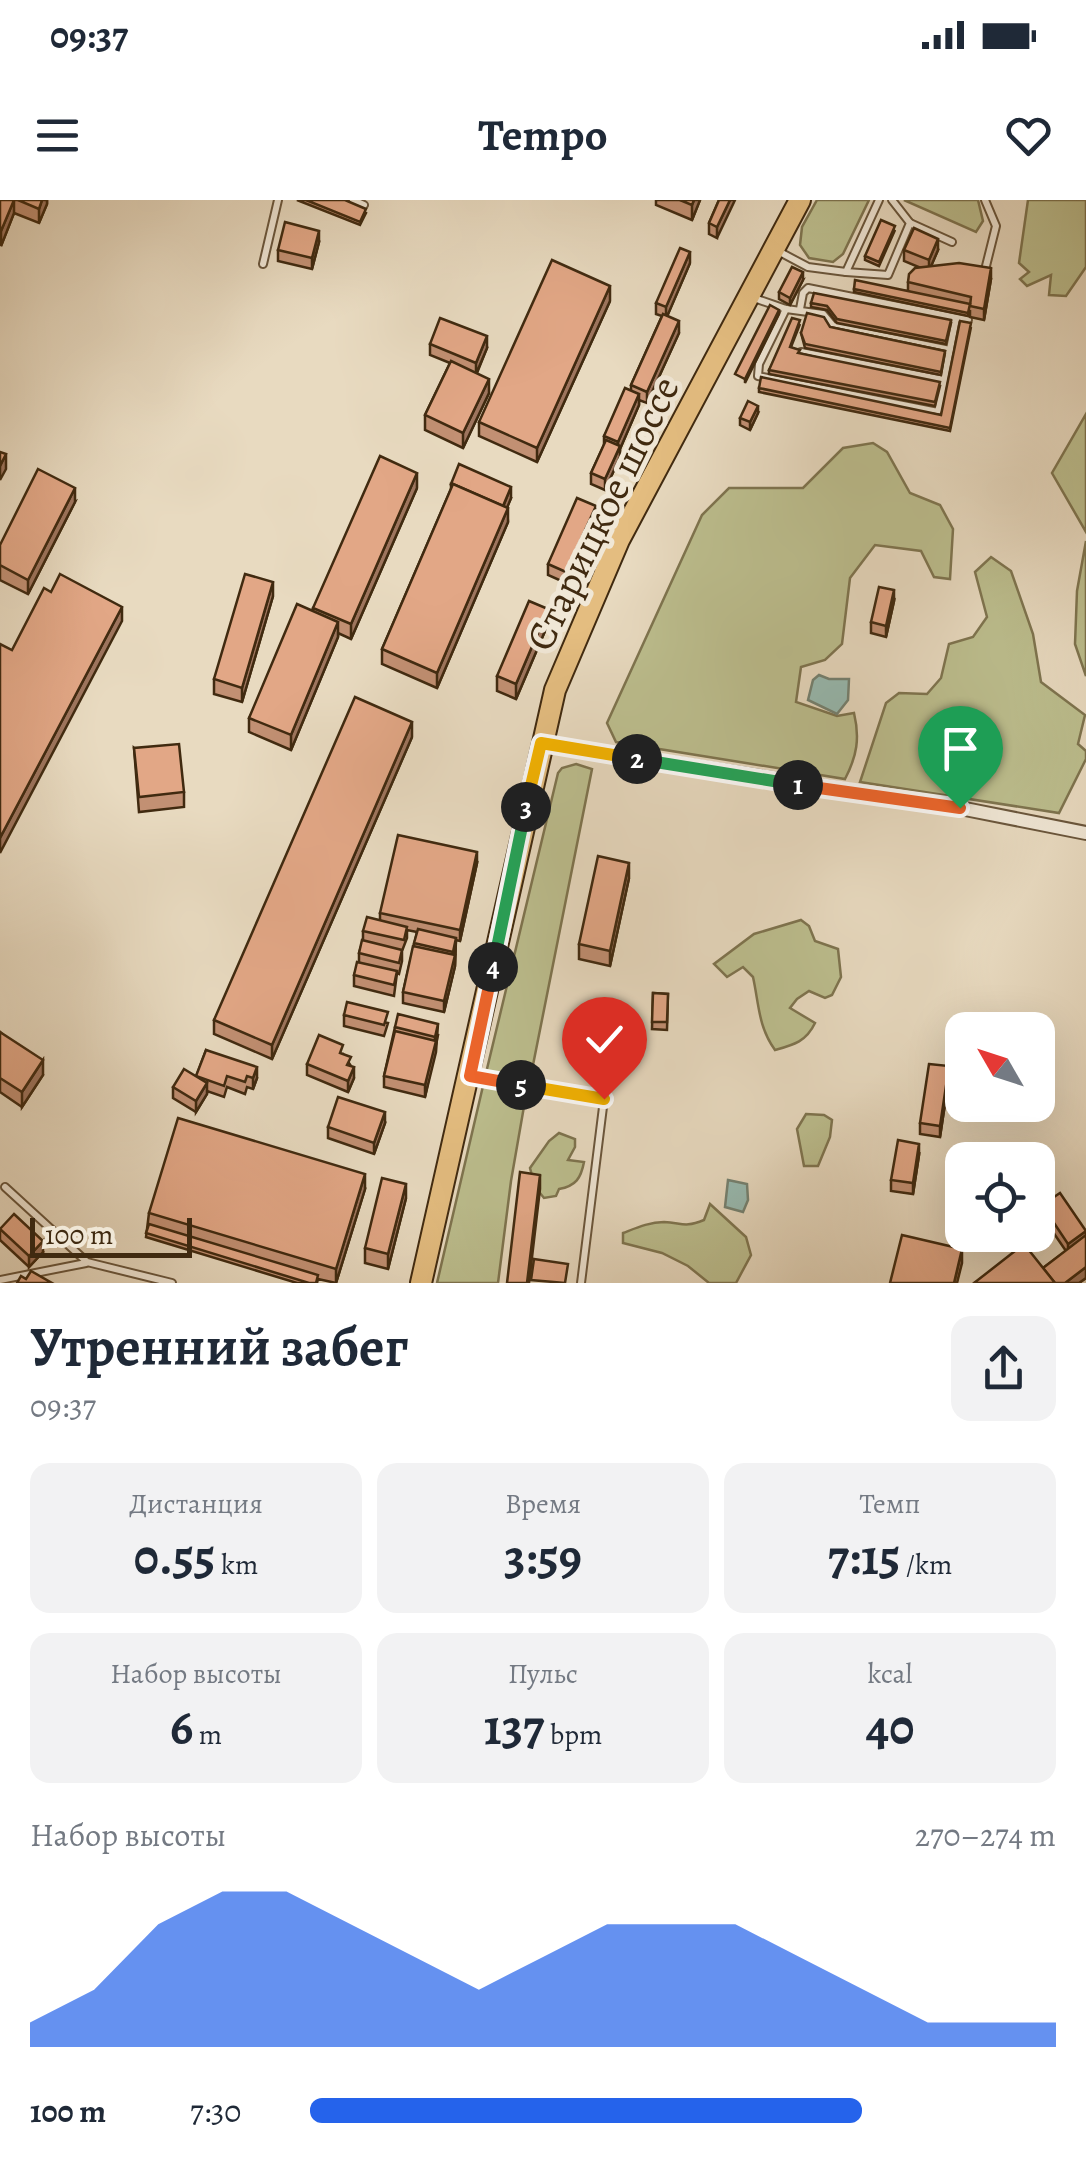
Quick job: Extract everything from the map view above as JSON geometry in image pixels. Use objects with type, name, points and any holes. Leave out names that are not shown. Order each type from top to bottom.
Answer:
[{"type":"main road","name":"Старицкое шоссе","points":[[421,1283],[555,690],[619,540],[800,200]]},
{"type":"street","points":[[541,743],[960,808],[1086,833]]},
{"type":"lane","points":[[263,264],[278,200]]},
{"type":"lane","points":[[352,200],[364,205]]},
{"type":"lane","points":[[846,272],[879,200]]},
{"type":"lane","points":[[892,200],[910,223],[952,242]]},
{"type":"lane","points":[[985,200],[996,226],[985,270]]},
{"type":"lane","points":[[775,249],[808,267],[888,274],[910,223]]},
{"type":"lane","points":[[800,309],[808,288],[968,320]]},
{"type":"lane","points":[[750,296],[786,309],[823,314],[833,326],[950,350]]},
{"type":"lane","points":[[786,309],[759,364],[758,376],[938,412],[956,318]]},
{"type":"lane","points":[[801,352],[944,380]]},
{"type":"lane","points":[[470,1076],[604,1099],[581,1283]]},
{"type":"lane","points":[[5,1187],[87,1262]]},
{"type":"lane","points":[[0,1280],[87,1262],[172,1283]]},
{"type":"green space","points":[[817,200],[869,200],[843,254],[833,262],[809,258],[800,245],[802,227]]},
{"type":"green space","points":[[904,200],[978,200],[983,221],[976,232]]},
{"type":"green space","points":[[1028,200],[1086,200],[1086,267],[1066,296],[1049,295],[1051,275],[1027,286],[1020,279],[1029,272],[1019,263]]},
{"type":"green space","points":[[1086,414],[1086,532],[1052,473]]},
{"type":"green space","points":[[873,443],[887,452],[910,493],[940,505],[953,529],[950,579],[934,577],[921,551],[875,545],[850,578],[842,644],[825,660],[801,667],[796,702],[837,716],[854,713],[856,747],[845,779],[616,742],[607,723],[702,515],[729,488],[803,488],[843,448]]},
{"type":"green space","points":[[1086,541],[1086,676],[1075,644],[1077,591]]},
{"type":"green space","points":[[991,557],[1011,571],[1033,634],[1041,682],[1085,715],[1078,744],[1086,751],[1086,759],[1059,813],[860,782],[886,703],[899,693],[927,694],[941,678],[949,644],[973,637],[987,617],[975,572]]},
{"type":"green space","points":[[576,764],[592,769],[530,1080],[486,1073],[558,773]]},
{"type":"green space","points":[[801,920],[809,926],[815,941],[838,949],[841,977],[832,995],[825,998],[809,991],[797,999],[790,1008],[815,1023],[803,1039],[775,1050],[762,1023],[753,977],[743,967],[727,977],[714,964],[754,934]]},
{"type":"green space","points":[[483,1086],[526,1095],[498,1283],[437,1283]]},
{"type":"green space","points":[[806,1114],[824,1115],[832,1120],[830,1137],[818,1166],[804,1166],[797,1129]]},
{"type":"green space","points":[[559,1133],[575,1139],[568,1160],[584,1162],[583,1168],[574,1183],[559,1189],[556,1196],[544,1198],[535,1187],[530,1168]]},
{"type":"green space","points":[[710,1204],[746,1237],[751,1255],[736,1283],[709,1283],[688,1266],[662,1253],[623,1243],[623,1233],[648,1224],[704,1220]]},
{"type":"water","points":[[819,675],[849,679],[848,700],[837,714],[808,700],[813,680]]},
{"type":"water","points":[[728,1180],[747,1184],[748,1200],[743,1212],[725,1207]]},
{"type":"building","points":[[0,200],[14,200],[1,231],[0,231]]},
{"type":"building","points":[[18,200],[42,200],[39,209]]},
{"type":"building","points":[[306,200],[345,200],[366,209],[360,222]]},
{"type":"building","points":[[719,200],[730,200],[717,227],[709,223]]},
{"type":"building","points":[[881,220],[895,226],[879,262],[865,256]]},
{"type":"building","points":[[285,222],[319,231],[312,258],[278,250]]},
{"type":"building","points":[[914,228],[938,239],[929,260],[904,250]]},
{"type":"building","points":[[680,248],[690,252],[666,307],[656,303]]},
{"type":"building","points":[[552,260],[610,286],[537,448],[479,422]]},
{"type":"building","points":[[959,263],[991,268],[984,309],[970,306],[971,297],[908,282],[915,268]]},
{"type":"building","points":[[792,267],[803,272],[790,298],[779,292]]},
{"type":"building","points":[[855,280],[970,304],[968,313],[854,289]]},
{"type":"building","points":[[814,293],[951,320],[946,341],[837,319],[827,306],[811,303]]},
{"type":"building","points":[[770,305],[779,310],[745,379],[735,374]]},
{"type":"building","points":[[807,313],[824,317],[830,327],[945,351],[941,372],[805,344],[801,333]]},
{"type":"building","points":[[663,314],[679,321],[647,392],[631,385]]},
{"type":"building","points":[[440,318],[487,336],[476,363],[430,344]]},
{"type":"building","points":[[792,318],[800,320],[790,347],[800,350],[798,353],[940,382],[935,402],[769,370]]},
{"type":"building","points":[[960,321],[971,323],[950,428],[759,388],[761,377],[941,415]]},
{"type":"building","points":[[451,361],[489,379],[463,433],[425,415]]},
{"type":"building","points":[[625,388],[639,394],[618,442],[604,436]]},
{"type":"building","points":[[748,401],[758,406],[750,422],[740,418]]},
{"type":"building","points":[[606,440],[620,446],[605,479],[591,473]]},
{"type":"building","points":[[380,456],[417,473],[351,624],[313,608]]},
{"type":"building","points":[[459,464],[511,487],[503,506],[451,484]]},
{"type":"building","points":[[38,469],[75,488],[28,580],[0,565],[0,545]]},
{"type":"building","points":[[453,484],[508,508],[437,673],[382,649]]},
{"type":"building","points":[[577,498],[596,506],[566,572],[548,564]]},
{"type":"building","points":[[60,574],[122,607],[0,838],[0,644],[12,650],[44,588],[51,592]]},
{"type":"building","points":[[245,574],[273,582],[242,688],[214,679]]},
{"type":"building","points":[[879,587],[894,590],[886,626],[871,622]]},
{"type":"building","points":[[529,601],[548,609],[516,684],[497,676]]},
{"type":"building","points":[[297,604],[338,622],[291,735],[249,718]]},
{"type":"building","points":[[355,697],[412,722],[272,1045],[214,1020]]},
{"type":"building","points":[[179,744],[184,792],[139,797],[134,748]]},
{"type":"building","points":[[398,835],[477,852],[460,930],[380,913]]},
{"type":"building","points":[[598,856],[629,863],[610,951],[579,944]]},
{"type":"building","points":[[367,917],[407,927],[404,940],[363,931]]},
{"type":"building","points":[[418,929],[456,938],[453,952],[414,943]]},
{"type":"building","points":[[362,940],[402,950],[399,963],[359,953]]},
{"type":"building","points":[[413,946],[455,955],[444,1001],[403,992]]},
{"type":"building","points":[[357,962],[397,971],[394,985],[354,975]]},
{"type":"building","points":[[653,993],[668,994],[667,1022],[652,1022]]},
{"type":"building","points":[[347,1002],[388,1012],[384,1025],[344,1015]]},
{"type":"building","points":[[398,1014],[438,1024],[435,1037],[395,1027]]},
{"type":"building","points":[[395,1031],[436,1041],[425,1085],[384,1076]]},
{"type":"building","points":[[0,1032],[43,1060],[22,1092],[0,1078]]},
{"type":"building","points":[[319,1035],[343,1045],[340,1053],[351,1057],[347,1065],[354,1067],[348,1081],[307,1064]]},
{"type":"building","points":[[206,1050],[257,1067],[253,1078],[247,1076],[245,1082],[227,1076],[224,1086],[196,1076]]},
{"type":"building","points":[[929,1064],[945,1066],[940,1126],[920,1123]]},
{"type":"building","points":[[184,1069],[207,1083],[196,1101],[173,1087]]},
{"type":"building","points":[[338,1097],[385,1112],[374,1143],[328,1127]]},
{"type":"building","points":[[178,1118],[365,1174],[336,1269],[149,1213]]},
{"type":"building","points":[[898,1140],[919,1144],[913,1183],[891,1180]]},
{"type":"building","points":[[520,1172],[540,1175],[527,1283],[507,1283]]},
{"type":"building","points":[[382,1178],[406,1184],[388,1254],[365,1248]]},
{"type":"building","points":[[1060,1193],[1086,1231],[1068,1244],[1055,1224],[1055,1196]]},
{"type":"building","points":[[14,1214],[43,1241],[29,1256],[0,1229]]},
{"type":"building","points":[[149,1224],[318,1275],[316,1283],[146,1233]]},
{"type":"building","points":[[902,1235],[945,1245],[945,1252],[961,1252],[954,1283],[890,1283]]},
{"type":"building","points":[[1086,1235],[1086,1267],[1065,1283],[1055,1283],[1043,1268]]},
{"type":"building","points":[[1014,1252],[1030,1252],[1055,1283],[974,1283]]},
{"type":"building","points":[[534,1259],[568,1264],[565,1283],[531,1280]]},
{"type":"building","points":[[31,1271],[52,1283],[17,1283]]},
{"type":"route","points":[[604,1099],[470,1076],[541,743],[960,808]]}]
